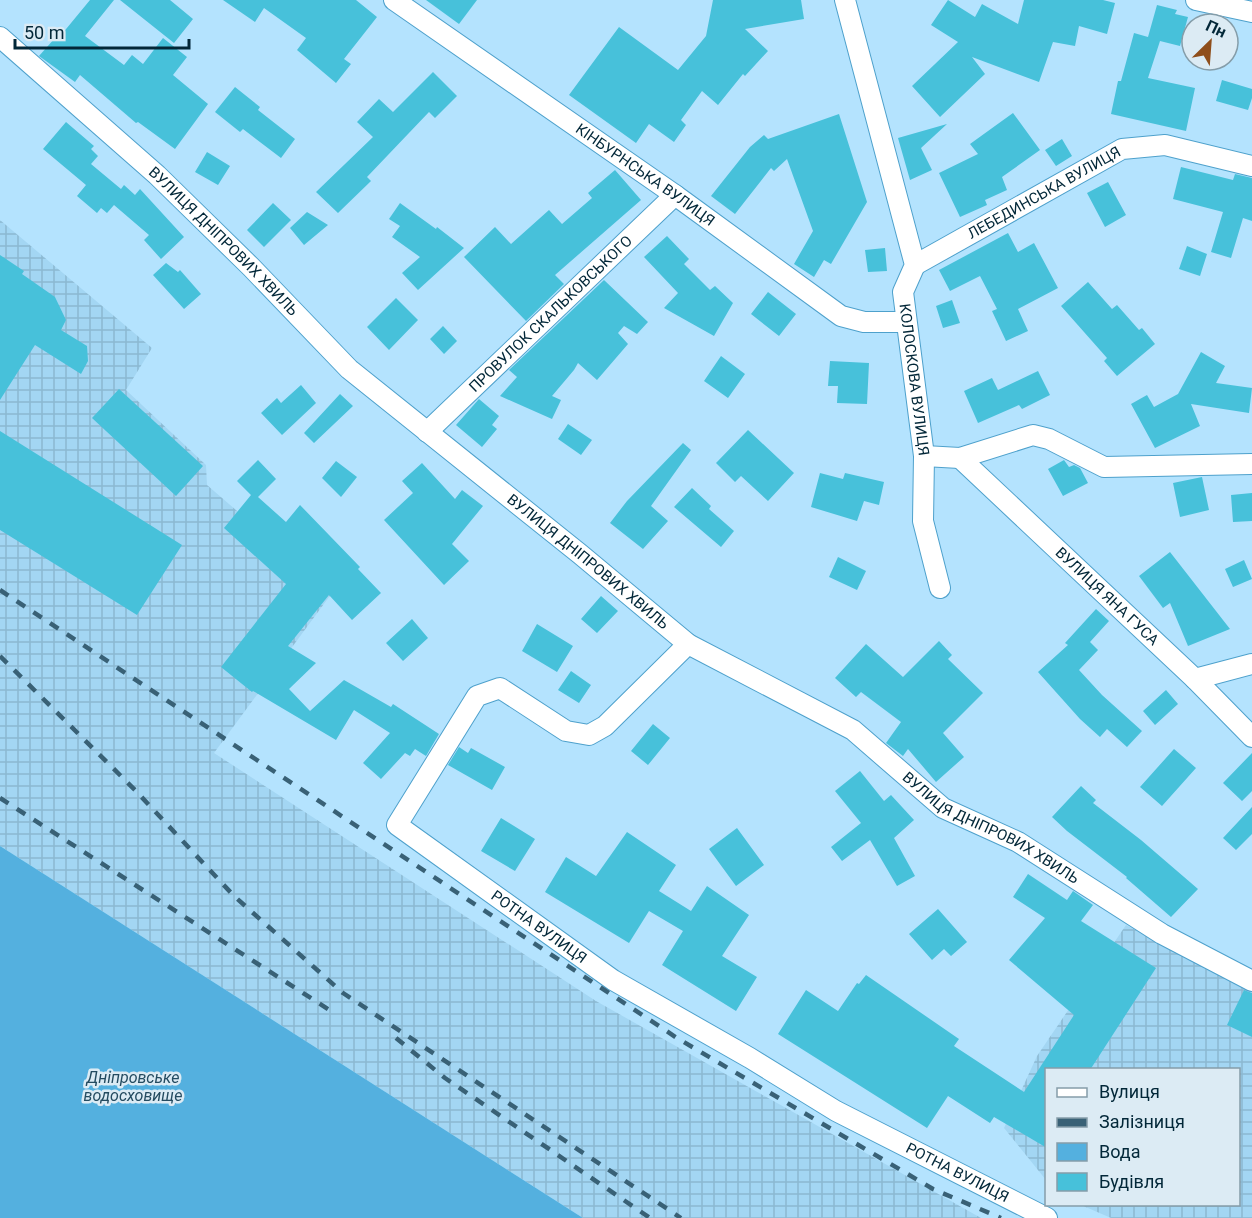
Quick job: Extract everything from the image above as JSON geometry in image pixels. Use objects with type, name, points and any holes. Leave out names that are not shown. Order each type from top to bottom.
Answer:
[{"type":"street","name":"КІНБУРНСЬКА ВУЛИЦЯ","points":[[393,0],[675,195],[841,316],[864,322],[906,322]]},
{"type":"street","points":[[844,0],[915,265]]},
{"type":"street","points":[[1196,0],[1252,12]]},
{"type":"street","name":"ВУЛИЦЯ ДНІПРОВИХ ХВИЛЬ","points":[[0,37],[157,175],[251,267],[349,369],[580,554],[688,645],[853,730],[943,808],[1018,842],[1162,934],[1252,981]]},
{"type":"street","name":"ЛЕБЕДИНСЬКА ВУЛИЦЯ","points":[[915,265],[1122,149],[1165,146],[1252,166]]},
{"type":"street","name":"ПРОВУЛОК СКАЛЬКОВСЬКОГО","points":[[427,432],[675,195]]},
{"type":"street","name":"КОЛОСКОВА ВУЛИЦЯ","points":[[915,265],[903,292],[924,456],[923,521],[940,588]]},
{"type":"street","points":[[924,456],[960,458],[1032,435],[1049,439],[1104,467],[1252,464]]},
{"type":"street","name":"ВУЛИЦЯ ЯНА ГУСА","points":[[960,458],[1195,679],[1252,737]]},
{"type":"street","name":"РОТНА ВУЛИЦЯ","points":[[688,645],[605,726],[589,735],[566,731],[500,688],[477,696],[397,825],[613,980],[750,1058],[836,1111],[1047,1218]]},
{"type":"street","points":[[1195,679],[1252,664]]},
{"type":"shaded area","points":[[0,220],[152,348],[126,390],[206,465],[207,485],[332,593],[214,753],[596,1001],[981,1218],[583,1218],[0,846]]},
{"type":"shaded area","points":[[1126,925],[1252,992],[1252,1218],[1111,1218],[1083,1206],[1240,1206],[1240,1068],[1045,1068],[1045,1179],[1004,1128],[1037,1056]]},
{"type":"water","name":"Дніпровське водосховище","points":[[0,846],[583,1218],[0,1218]]},
{"type":"building","points":[[90,0],[114,0],[85,36],[124,65],[132,55],[143,64],[163,38],[187,57],[173,75],[208,104],[175,149],[138,122],[136,123],[80,75],[75,82],[39,56],[55,38],[57,40]]},
{"type":"building","points":[[120,0],[170,0],[193,19],[174,43]]},
{"type":"building","points":[[223,0],[356,0],[377,17],[344,59],[351,64],[336,83],[297,50],[306,38],[264,8],[255,22]]},
{"type":"building","points":[[426,0],[477,0],[459,24]]},
{"type":"building","points":[[713,0],[801,0],[804,19],[745,29],[768,51],[745,76],[743,74],[718,105],[702,91],[681,120],[686,125],[674,142],[649,124],[636,143],[569,95],[619,27],[678,70],[706,36]]},
{"type":"building","points":[[948,0],[975,17],[982,4],[1018,24],[1024,0],[1103,0],[1115,3],[1107,34],[1079,26],[1075,46],[1053,42],[1039,82],[972,57],[985,74],[940,117],[912,86],[958,42],[931,25]]},
{"type":"building","points":[[1157,5],[1177,10],[1175,14],[1180,15],[1180,46],[1160,41],[1148,78],[1195,88],[1186,131],[1111,114],[1118,81],[1121,81],[1134,33],[1148,37]]},
{"type":"building","points":[[433,72],[457,96],[435,118],[429,112],[367,177],[371,181],[338,213],[316,192],[373,137],[357,122],[379,99],[393,112]]},
{"type":"building","points":[[1222,80],[1252,89],[1248,110],[1216,101]]},
{"type":"building","points":[[235,87],[260,107],[258,110],[295,139],[281,158],[243,129],[240,132],[215,112]]},
{"type":"building","points":[[1013,113],[1040,150],[1002,177],[1007,190],[985,200],[987,205],[960,217],[939,173],[978,154],[970,144]]},
{"type":"building","points":[[839,114],[867,202],[831,264],[824,260],[814,277],[794,264],[813,231],[787,159],[774,171],[771,168],[735,214],[711,196],[750,147],[764,135],[768,139]]},
{"type":"building","points":[[66,122],[94,146],[91,149],[98,156],[91,164],[121,189],[124,185],[135,195],[140,189],[184,237],[161,259],[144,240],[149,235],[114,205],[107,213],[101,208],[97,213],[77,196],[86,185],[43,149]]},
{"type":"building","points":[[947,124],[921,148],[932,170],[910,180],[898,138]]},
{"type":"building","points":[[1062,139],[1072,156],[1056,166],[1045,150]]},
{"type":"building","points":[[207,152],[230,166],[218,185],[195,172]]},
{"type":"building","points":[[1181,167],[1233,180],[1235,174],[1252,178],[1252,221],[1243,218],[1231,258],[1211,252],[1223,212],[1173,199]]},
{"type":"building","points":[[615,170],[641,200],[555,275],[564,284],[526,321],[464,257],[495,227],[511,244],[549,210],[562,224],[592,198],[588,193]]},
{"type":"building","points":[[1108,182],[1126,215],[1105,227],[1087,193]]},
{"type":"building","points":[[273,203],[291,220],[264,247],[247,230]]},
{"type":"building","points":[[400,203],[464,248],[418,290],[402,273],[420,257],[392,237],[400,226],[389,219]]},
{"type":"building","points":[[307,212],[328,225],[304,245],[290,228]]},
{"type":"building","points":[[1008,233],[1018,252],[1034,243],[1058,288],[1018,309],[1028,331],[1006,341],[992,311],[997,309],[980,276],[950,291],[939,270]]},
{"type":"building","points":[[667,236],[689,259],[684,264],[710,290],[715,286],[733,303],[714,336],[664,308],[678,293],[644,257]]},
{"type":"building","points":[[1187,246],[1207,254],[1200,276],[1179,269]]},
{"type":"building","points":[[885,248],[887,271],[868,272],[865,250]]},
{"type":"building","points":[[0,255],[24,271],[22,274],[55,297],[66,320],[61,330],[87,346],[88,361],[81,374],[35,345],[0,400]]},
{"type":"building","points":[[166,263],[178,272],[180,270],[201,294],[184,309],[153,275]]},
{"type":"building","points":[[604,280],[648,322],[637,334],[624,326],[618,333],[628,344],[597,380],[578,363],[552,396],[561,400],[552,419],[500,396],[517,377],[509,370]]},
{"type":"building","points":[[1088,282],[1112,309],[1117,305],[1139,330],[1142,328],[1155,344],[1117,376],[1104,361],[1107,358],[1061,306]]},
{"type":"building","points":[[768,292],[796,314],[779,336],[751,314]]},
{"type":"building","points":[[396,298],[418,320],[389,350],[367,327]]},
{"type":"building","points":[[952,300],[960,323],[943,328],[936,306]]},
{"type":"building","points":[[443,326],[457,341],[444,354],[430,339]]},
{"type":"building","points":[[1201,352],[1225,366],[1216,383],[1252,388],[1249,413],[1191,404],[1200,426],[1155,448],[1131,404],[1147,395],[1154,407],[1178,394]]},
{"type":"building","points":[[721,356],[745,374],[728,398],[704,381]]},
{"type":"building","points":[[830,361],[869,363],[867,404],[837,403],[838,386],[828,386]]},
{"type":"building","points":[[1038,371],[1050,395],[1022,409],[1019,405],[978,423],[964,391],[992,378],[998,390]]},
{"type":"building","points":[[301,385],[316,403],[282,435],[261,413],[277,398],[281,403]]},
{"type":"building","points":[[119,389],[203,466],[176,496],[92,418]]},
{"type":"building","points":[[340,394],[353,406],[314,443],[304,433]]},
{"type":"building","points":[[479,399],[499,416],[492,425],[497,429],[482,447],[456,425]]},
{"type":"building","points":[[568,424],[592,440],[581,455],[558,439]]},
{"type":"building","points":[[748,430],[794,473],[768,501],[741,476],[735,482],[716,463]]},
{"type":"building","points":[[0,431],[182,545],[137,615],[0,530]]},
{"type":"building","points":[[683,443],[691,450],[651,506],[668,521],[643,549],[610,523],[627,501]]},
{"type":"building","points":[[258,460],[276,479],[258,497],[286,522],[300,505],[360,567],[358,569],[381,593],[352,620],[329,595],[288,646],[316,663],[289,689],[310,711],[344,680],[391,707],[393,704],[439,734],[426,756],[415,749],[410,756],[405,753],[381,779],[363,763],[390,733],[354,710],[336,740],[252,692],[221,667],[286,584],[224,528],[251,495],[237,481]]},
{"type":"building","points":[[1064,460],[1069,467],[1074,465],[1080,468],[1088,483],[1063,496],[1048,469]]},
{"type":"building","points":[[336,461],[357,477],[341,497],[322,478]]},
{"type":"building","points":[[422,463],[455,499],[462,490],[483,506],[452,544],[469,561],[444,585],[384,520],[413,493],[402,481]]},
{"type":"building","points":[[820,473],[843,479],[845,473],[884,482],[879,505],[864,501],[857,521],[811,507]]},
{"type":"building","points":[[1202,477],[1209,510],[1180,517],[1173,483]]},
{"type":"building","points":[[692,488],[711,506],[709,509],[734,531],[721,547],[674,507]]},
{"type":"building","points":[[1252,493],[1252,521],[1233,522],[1231,495]]},
{"type":"building","points":[[1170,552],[1230,629],[1188,646],[1170,603],[1163,608],[1139,576]]},
{"type":"building","points":[[838,557],[866,571],[857,590],[829,577]]},
{"type":"building","points":[[1244,560],[1252,579],[1233,587],[1225,569]]},
{"type":"building","points":[[601,596],[618,611],[597,633],[581,619]]},
{"type":"building","points":[[1096,609],[1109,621],[1090,642],[1098,650],[1079,670],[1102,695],[1142,731],[1127,747],[1107,729],[1100,737],[1080,719],[1038,672],[1068,645],[1065,643]]},
{"type":"building","points":[[412,619],[428,638],[403,661],[386,643]]},
{"type":"building","points":[[537,624],[573,646],[557,672],[522,651]]},
{"type":"building","points":[[939,641],[952,655],[948,659],[983,693],[943,733],[964,757],[936,782],[908,749],[903,756],[886,743],[901,722],[861,692],[856,697],[835,678],[866,644],[903,677]]},
{"type":"building","points":[[571,671],[591,685],[579,703],[558,690]]},
{"type":"building","points":[[1166,690],[1178,704],[1155,725],[1143,711]]},
{"type":"building","points":[[653,724],[670,738],[648,765],[631,751]]},
{"type":"building","points":[[459,747],[468,753],[471,748],[505,767],[492,790],[448,765]]},
{"type":"building","points":[[1174,749],[1196,768],[1162,806],[1140,787]]},
{"type":"building","points":[[1252,753],[1252,791],[1242,801],[1223,783]]},
{"type":"building","points":[[860,771],[884,801],[891,795],[914,820],[894,838],[915,876],[897,886],[870,840],[842,861],[831,847],[861,823],[835,791]]},
{"type":"building","points":[[1081,786],[1096,800],[1093,803],[1198,889],[1171,917],[1127,877],[1052,817]]},
{"type":"building","points":[[1252,807],[1252,834],[1236,850],[1223,838]]},
{"type":"building","points":[[501,818],[535,839],[515,871],[481,851]]},
{"type":"building","points":[[737,828],[764,865],[736,886],[709,849]]},
{"type":"building","points":[[627,832],[676,865],[659,891],[691,911],[707,886],[749,915],[722,956],[757,977],[736,1011],[662,965],[683,931],[649,911],[629,943],[545,892],[566,857],[596,876]]},
{"type":"building","points":[[1028,874],[1067,900],[1073,891],[1093,905],[1081,921],[1156,968],[1091,1068],[1045,1068],[1045,1147],[994,1117],[990,1123],[948,1096],[927,1128],[778,1034],[806,990],[838,1011],[857,983],[859,984],[866,975],[959,1039],[954,1046],[1024,1092],[1074,1015],[1009,960],[1045,918],[1013,897]]},
{"type":"building","points":[[938,909],[967,942],[951,956],[944,949],[932,960],[909,934]]},
{"type":"building","points":[[1244,990],[1252,993],[1252,1037],[1227,1025]]},
{"type":"railway","points":[[0,590],[677,1038],[933,1189],[1001,1218]]},
{"type":"railway","points":[[0,656],[135,790],[234,896],[343,993],[681,1218]]},
{"type":"railway","points":[[0,798],[331,1011]]},
{"type":"railway","points":[[396,1038],[445,1078],[650,1218]]}]
